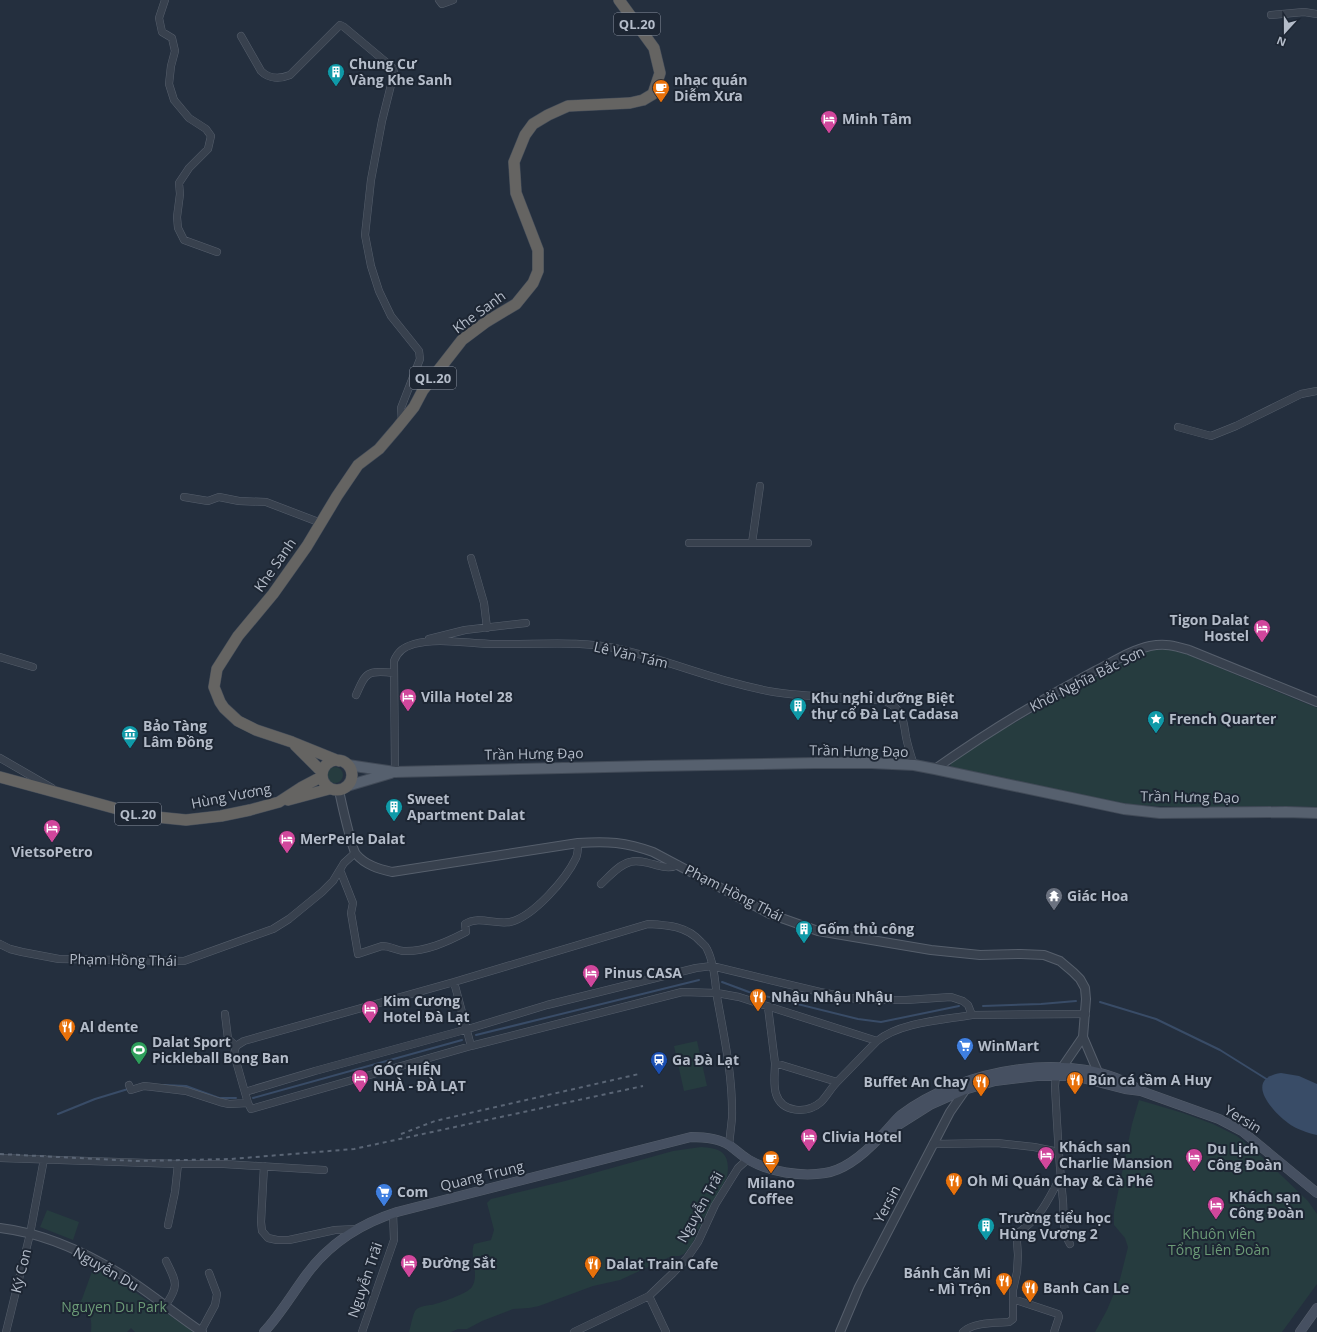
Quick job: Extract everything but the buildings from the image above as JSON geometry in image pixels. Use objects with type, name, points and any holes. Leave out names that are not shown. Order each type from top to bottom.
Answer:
[{"type":"highway","name":"Khe Sanh","points":[[344,763],[292,742],[256,730],[238,720],[224,708],[214,687],[217,669],[238,636],[273,594],[321,524],[337,496],[358,465],[379,449],[402,422],[414,407],[423,390],[462,340],[486,322],[516,304],[533,283],[538,271],[538,250],[516,193],[514,162],[525,135],[533,124],[568,106],[630,103],[643,100],[653,94],[660,73],[654,48],[619,0]]},
{"type":"highway","name":"Khe Sanh","points":[[292,742],[322,775]]},
{"type":"highway","name":"QL.20","points":[[338,789],[325,786],[322,775],[323,768],[330,762],[344,763]]},
{"type":"highway","points":[[338,789],[352,778],[350,769],[344,763]]},
{"type":"highway","name":"Hùng Vương","points":[[0,777],[146,816],[186,820],[214,817],[250,810],[279,802],[322,775]]},
{"type":"highway","name":"QL.20","points":[[279,802],[338,789]]},
{"type":"main road","name":"Trần Hưng Đạo","points":[[344,763],[395,772],[815,763],[914,765],[1124,809],[1160,814],[1317,813]]},
{"type":"main road","name":"Trần Hưng Đạo","points":[[338,789],[395,772]]},
{"type":"main road","name":"Yersin","points":[[978,1078],[1025,1069],[1059,1072],[1098,1072],[1130,1084],[1141,1091]]},
{"type":"main road","name":"Yersin","points":[[964,1090],[995,1081],[1059,1072],[1125,1089],[1141,1091],[1219,1119],[1242,1131],[1317,1193]]},
{"type":"main road","points":[[881,1137],[893,1122],[923,1100],[935,1093],[978,1078]]},
{"type":"main road","points":[[748,1159],[765,1167],[785,1172],[806,1174],[826,1173],[838,1170],[881,1137],[930,1105],[964,1090]]},
{"type":"main road","name":"Quang Trung","points":[[264,1332],[274,1322],[304,1277],[319,1259],[337,1242],[376,1219],[393,1213],[685,1138],[705,1137],[718,1140],[729,1145],[748,1159]]},
{"type":"main road","points":[[1300,1332],[1317,1308]]},
{"type":"street","points":[[165,0],[159,18],[162,32],[172,38],[175,51],[171,66],[169,84],[174,100],[189,118],[206,129],[211,136],[208,149],[189,168],[179,183],[180,194],[177,217],[178,228],[184,240],[217,252]]},
{"type":"street","points":[[439,0],[442,4],[453,0]]},
{"type":"street","points":[[1271,15],[1304,12],[1317,14]]},
{"type":"street","points":[[241,36],[261,71],[266,75],[277,78],[284,78],[290,74],[340,25],[393,68],[394,72],[382,121],[371,180],[365,235],[371,266],[380,291],[392,316],[418,351],[420,359],[401,408],[402,422]]},
{"type":"street","points":[[1178,427],[1211,436],[1236,426],[1301,394],[1317,391]]},
{"type":"street","points":[[752,542],[760,486]]},
{"type":"street","points":[[184,496],[208,501],[219,497],[239,501],[266,502],[321,524]]},
{"type":"street","points":[[689,543],[808,542]]},
{"type":"street","points":[[471,558],[484,603],[488,628]]},
{"type":"street","points":[[414,644],[453,632],[526,623]]},
{"type":"street","name":"Lê Văn Tám","points":[[395,772],[394,660],[397,653],[403,648],[430,641],[496,644],[565,643],[598,645],[627,651],[742,685],[774,692],[885,701],[895,706],[903,716],[906,739],[914,765]]},
{"type":"street","name":"Khởi Nghĩa Bắc Sơn","points":[[935,769],[1047,698],[1108,665],[1136,651],[1150,646],[1171,645],[1189,650],[1317,702]]},
{"type":"street","points":[[0,657],[33,667]]},
{"type":"street","points":[[356,695],[363,678],[369,673],[394,673]]},
{"type":"street","points":[[0,758],[67,796]]},
{"type":"street","points":[[338,789],[355,853]]},
{"type":"street","name":"Phạm Hồng Thái","points":[[0,944],[10,949],[59,959],[184,960],[273,929],[295,914],[322,892],[340,870],[344,862],[355,853],[367,864],[392,872],[578,843],[601,841],[620,842],[653,852],[770,914],[818,931],[931,950],[980,955],[1044,955],[1060,962],[1080,979],[1085,988],[1086,1014],[1083,1037],[1059,1072]]},
{"type":"street","points":[[340,870],[353,903],[351,913],[358,954],[382,946],[401,951],[414,950],[446,942],[466,932],[465,924],[470,920],[508,922],[518,920],[551,893],[563,879],[577,857],[578,843]]},
{"type":"street","points":[[600,884],[620,867],[630,862],[638,861],[672,868],[678,865]]},
{"type":"street","points":[[729,1145],[732,1117],[730,1083],[717,993],[712,966],[707,948],[696,936],[683,929],[668,925],[648,924],[454,982],[244,1040],[236,1046],[234,1054],[251,1109],[471,1046],[682,992],[717,993],[739,997],[877,1041]]},
{"type":"street","points":[[245,1092],[578,997],[696,968],[712,966],[820,992],[862,1000],[906,1000],[951,997],[963,1001],[968,1005],[972,1015]]},
{"type":"street","points":[[454,982],[468,1029],[471,1046]]},
{"type":"street","points":[[768,1007],[775,1063],[775,1093],[780,1102],[789,1108],[800,1110],[810,1108],[820,1102],[837,1082],[877,1041],[896,1030],[917,1024],[972,1015],[1086,1014]]},
{"type":"street","points":[[225,1014],[228,1039],[236,1046]]},
{"type":"street","points":[[1083,1037],[1102,1082]]},
{"type":"street","points":[[775,1063],[837,1082]]},
{"type":"street","points":[[1059,1072],[1055,1086],[1060,1178],[1064,1230],[1070,1244]]},
{"type":"street","name":"Yersin","points":[[840,1332],[859,1287],[953,1107],[964,1090],[978,1078]]},
{"type":"street","points":[[130,1087],[144,1086],[186,1091],[229,1104],[248,1103]]},
{"type":"street","points":[[933,1144],[997,1143],[1034,1146],[1059,1152]]},
{"type":"street","points":[[0,1158],[178,1164],[224,1164],[324,1170]]},
{"type":"street","name":"Ký Con","points":[[6,1332],[30,1234],[44,1159]]},
{"type":"street","name":"Nguyễn Trãi","points":[[574,1332],[649,1296],[673,1273],[687,1258],[698,1242],[719,1199],[738,1168],[748,1159]]},
{"type":"street","points":[[168,1225],[175,1192],[178,1164]]},
{"type":"street","points":[[264,1166],[260,1222],[262,1231],[268,1238],[289,1240],[335,1230],[357,1229]]},
{"type":"street","points":[[963,1332],[966,1329],[975,1326],[1009,1322],[1013,1319],[1013,1299],[1018,1260],[1018,1233],[1030,1224],[1039,1214],[1060,1178]]},
{"type":"street","name":"Nguyễn Trãi","points":[[362,1332],[394,1240],[393,1213]]},
{"type":"street","name":"Nguyễn Du","points":[[0,1228],[30,1234],[57,1242],[81,1252],[122,1275],[201,1332]]},
{"type":"street","points":[[165,1306],[175,1289],[175,1282],[166,1261]]},
{"type":"street","points":[[201,1332],[215,1305],[217,1294],[209,1273]]},
{"type":"street","points":[[649,1296],[666,1332]]},
{"type":"street","points":[[1013,1299],[1058,1314],[1059,1317],[1054,1332]]},
{"type":"green space","name":"French Quarter","points":[[1168,649],[1186,654],[1317,708],[1317,807],[1189,807],[1138,805],[1112,802],[951,768],[950,761],[963,752],[1112,668],[1150,650]]},
{"type":"green space","points":[[332,767],[338,767],[343,772],[341,781],[338,783],[332,783],[327,778],[327,772]]},
{"type":"green space","points":[[697,1041],[707,1086],[684,1091],[674,1046]]},
{"type":"green space","name":"Khuôn viên Tổng Liên Đoàn","points":[[1139,1100],[1183,1113],[1213,1124],[1237,1136],[1260,1155],[1308,1201],[1317,1214],[1317,1284],[1282,1332],[1095,1332],[1107,1310],[1120,1279],[1128,1247],[1125,1238],[1114,1225],[1114,1212],[1132,1124]]},
{"type":"green space","points":[[701,1147],[714,1149],[723,1154],[728,1163],[727,1177],[705,1216],[692,1244],[684,1254],[672,1256],[620,1280],[593,1286],[539,1306],[513,1309],[482,1321],[467,1329],[458,1329],[451,1332],[409,1332],[413,1316],[417,1309],[455,1297],[466,1292],[472,1287],[475,1277],[473,1254],[474,1244],[491,1240],[494,1230],[487,1203],[491,1199],[565,1181],[673,1151]]},
{"type":"green space","points":[[47,1210],[79,1222],[73,1240],[40,1227]]},
{"type":"green space","name":"Nguyen Du Park","points":[[94,1266],[194,1332],[135,1332],[131,1328],[127,1332],[91,1332],[90,1316],[77,1306],[82,1299]]},
{"type":"water","points":[[1281,1073],[1299,1076],[1317,1084],[1317,1135],[1291,1125],[1275,1111],[1264,1096],[1262,1088],[1264,1082],[1270,1076]]},
{"type":"waterway","points":[[476,1035],[699,980]]},
{"type":"waterway","points":[[722,982],[749,992],[858,1019],[881,1022],[959,1006]]},
{"type":"waterway","points":[[983,1006],[1076,1001]]},
{"type":"waterway","points":[[1100,1002],[1156,1019],[1220,1050],[1268,1080]]},
{"type":"waterway","points":[[253,1098],[462,1040]]},
{"type":"waterway","points":[[164,1085],[186,1086],[219,1098],[236,1098]]},
{"type":"waterway","points":[[58,1114],[95,1099],[128,1089]]},
{"type":"railway","points":[[401,1134],[435,1121],[639,1074]]},
{"type":"railway","points":[[0,1154],[136,1161],[231,1159],[354,1149],[643,1086]]},
{"type":"place","name":"Chung Cư Vàng Khe Sanh","points":[[336,87]]},
{"type":"place","name":"nhạc quán Diễm Xưa","points":[[661,103]]},
{"type":"place","name":"Minh Tâm","points":[[829,134]]},
{"type":"place","name":"Tigon Dalat Hostel","points":[[1262,643]]},
{"type":"place","name":"Villa Hotel 28","points":[[408,712]]},
{"type":"place","name":"Khu nghỉ dưỡng Biệt thự cổ Đà Lạt Cadasa","points":[[798,721]]},
{"type":"place","name":"French Quarter","points":[[1156,734]]},
{"type":"place","name":"Bảo Tàng Lâm Đồng","points":[[130,749]]},
{"type":"place","name":"Sweet Apartment Dalat","points":[[394,822]]},
{"type":"place","name":"VietsoPetro","points":[[52,843]]},
{"type":"place","name":"MerPerle Dalat","points":[[287,854]]},
{"type":"place","name":"Giác Hoa","points":[[1054,911]]},
{"type":"place","name":"Gốm thủ công","points":[[804,944]]},
{"type":"place","name":"Pinus CASA","points":[[591,988]]},
{"type":"place","name":"Nhậu Nhậu Nhậu","points":[[758,1012]]},
{"type":"place","name":"Kim Cương Hotel Đà Lạt","points":[[370,1024]]},
{"type":"place","name":"Al dente","points":[[67,1042]]},
{"type":"place","name":"WinMart","points":[[965,1061]]},
{"type":"place","name":"Dalat Sport Pickleball Bong Ban","points":[[139,1065]]},
{"type":"place","name":"Ga Đà Lạt","points":[[659,1075]]},
{"type":"place","name":"GÓC HIÊN NHÀ - ĐÀ LẠT","points":[[360,1093]]},
{"type":"place","name":"Bún cá tầm A Huy","points":[[1075,1095]]},
{"type":"place","name":"Buffet An Chay","points":[[981,1097]]},
{"type":"place","name":"Clivia Hotel","points":[[809,1152]]},
{"type":"place","name":"Khách sạn Charlie Mansion","points":[[1046,1170]]},
{"type":"place","name":"Du Lịch Công Đoàn","points":[[1194,1172]]},
{"type":"place","name":"Milano Coffee","points":[[771,1174]]},
{"type":"place","name":"Oh Mi Quán Chay & Cà Phê","points":[[954,1196]]},
{"type":"place","name":"Com","points":[[384,1207]]},
{"type":"place","name":"Khách sạn Công Đoàn","points":[[1216,1220]]},
{"type":"place","name":"Trường tiểu học Hùng Vương 2","points":[[986,1241]]},
{"type":"place","name":"Đường Sắt","points":[[409,1278]]},
{"type":"place","name":"Dalat Train Cafe","points":[[593,1279]]},
{"type":"place","name":"Bánh Căn Mi - Mì Trộn","points":[[1004,1296]]},
{"type":"place","name":"Banh Can Le","points":[[1030,1303]]}]
